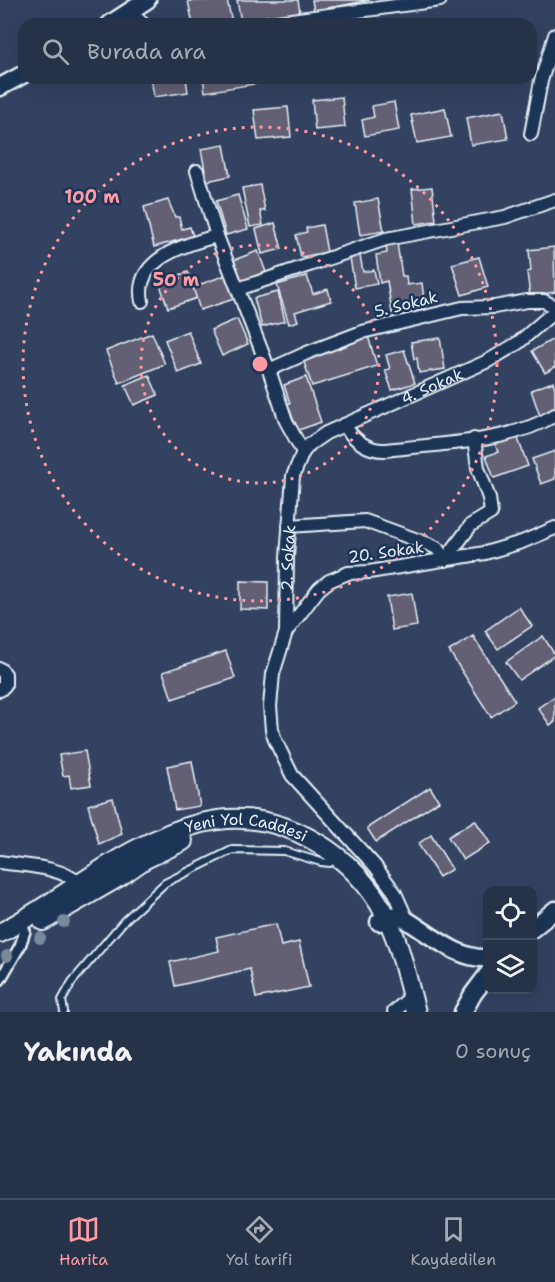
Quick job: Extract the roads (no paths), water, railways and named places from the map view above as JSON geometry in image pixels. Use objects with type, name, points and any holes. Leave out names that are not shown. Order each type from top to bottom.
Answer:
[{"type":"main road","name":"Yeni Yol Caddesi","points":[[0,933],[131,852],[169,834],[208,821],[248,820],[280,826],[312,839],[327,849],[359,878],[382,919],[407,975],[406,1009]]},
{"type":"main road","name":"Yeni Yol Caddesi","points":[[0,945],[120,877],[146,859],[193,837],[220,831],[241,830],[271,834],[297,842],[330,863],[353,885],[382,919]]},
{"type":"street","points":[[120,18],[147,0]]},
{"type":"street","points":[[306,18],[440,0]]},
{"type":"street","points":[[130,12],[136,18]]},
{"type":"street","points":[[531,134],[541,81],[555,35]]},
{"type":"street","points":[[0,87],[18,77]]},
{"type":"street","points":[[197,171],[217,236],[269,370],[286,421],[303,452]]},
{"type":"street","points":[[238,289],[386,239],[505,217],[555,200]]},
{"type":"street","points":[[142,301],[140,292],[142,282],[155,263],[183,245],[217,236]]},
{"type":"street","name":"5. Sokak","points":[[269,370],[362,332],[462,308],[544,301],[555,309]]},
{"type":"street","name":"4. Sokak","points":[[303,452],[326,433],[488,361],[518,343],[555,309]]},
{"type":"street","points":[[344,425],[355,440],[376,450],[474,440],[541,423],[555,415]]},
{"type":"street","name":"20. Sokak","points":[[286,632],[319,589],[329,581],[348,573],[445,560],[471,525],[491,513],[489,498],[478,468],[474,440]]},
{"type":"street","name":"2. Sokak","points":[[303,452],[293,476],[286,632],[273,674],[270,706],[275,740],[292,775],[375,866],[395,893],[407,920]]},
{"type":"street","points":[[289,526],[365,521],[428,544],[436,548],[445,560],[509,546],[555,528]]},
{"type":"street","points":[[0,669],[5,674],[5,686],[0,690]]},
{"type":"street","points":[[0,862],[57,872],[70,876],[80,884]]},
{"type":"street","points":[[537,924],[555,910]]},
{"type":"street","points":[[382,919],[398,915],[440,943],[474,957],[483,958]]},
{"type":"street","points":[[0,980],[20,946],[25,931]]},
{"type":"street","points":[[463,1012],[483,981]]},
{"type":"lane","points":[[64,1012],[62,1000],[72,982],[124,921],[165,883],[232,850],[284,851],[330,863]]}]
